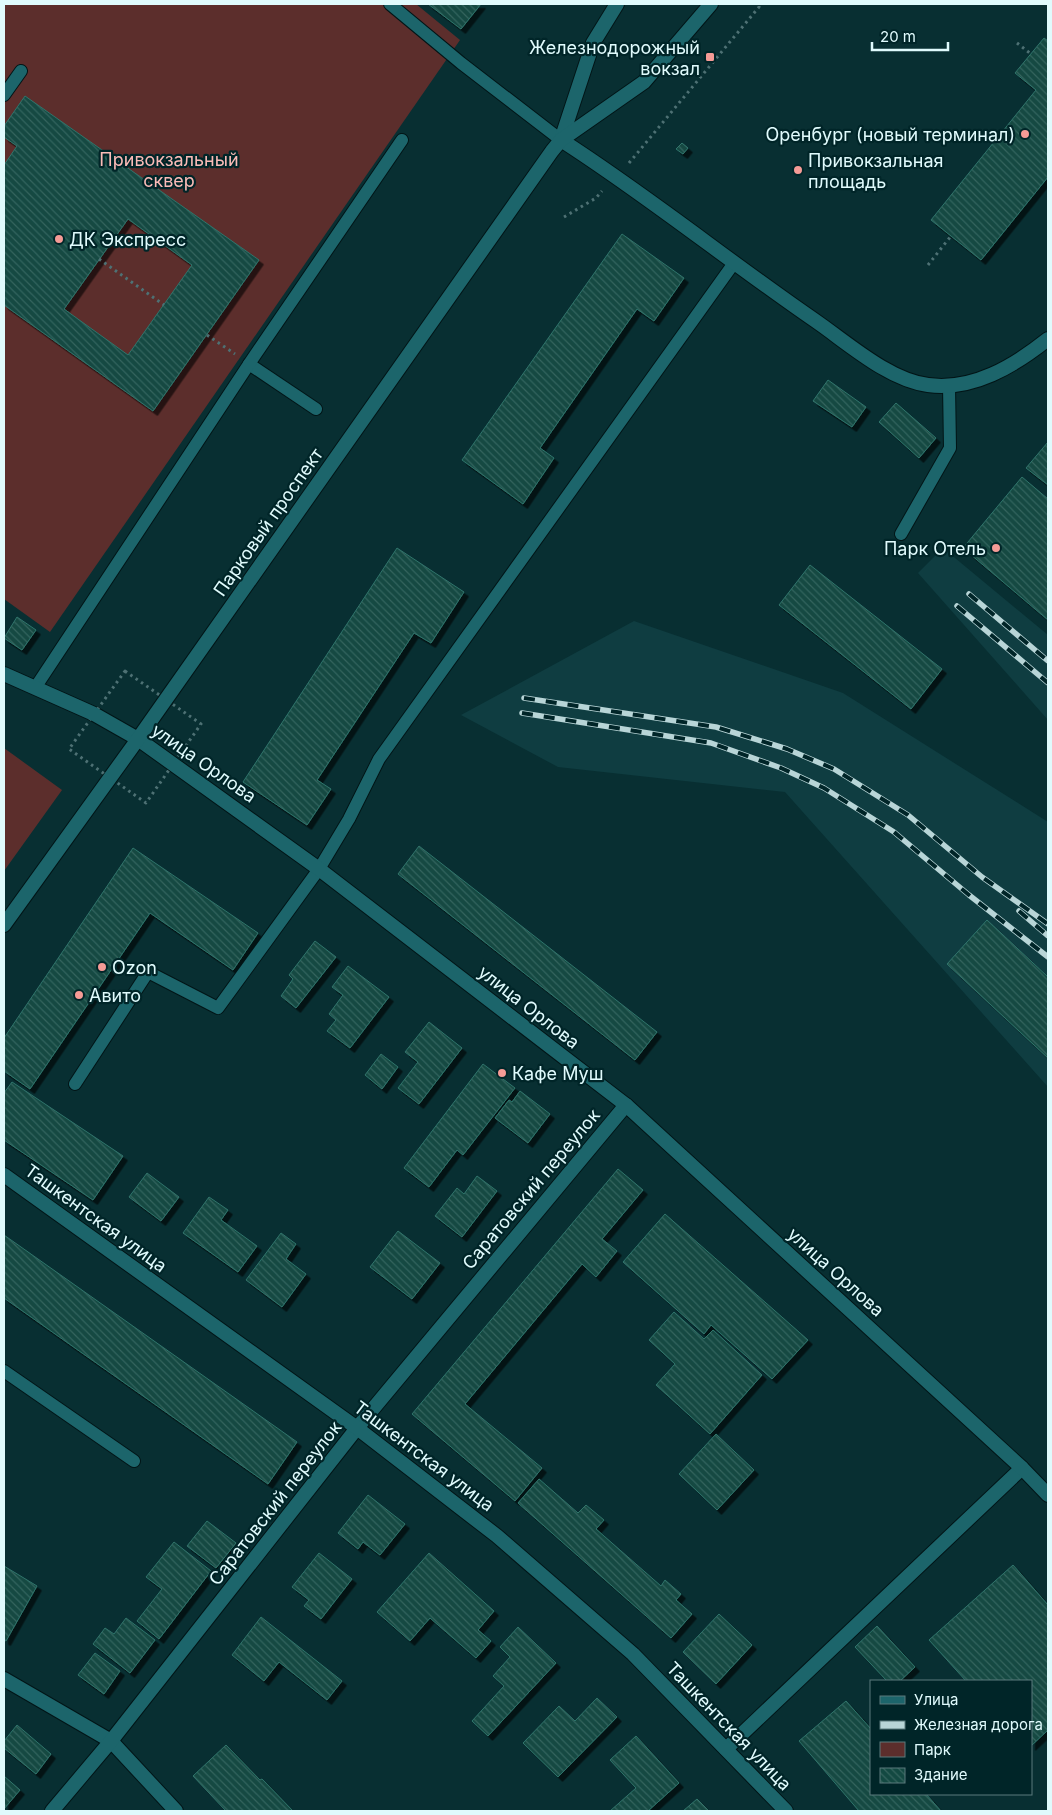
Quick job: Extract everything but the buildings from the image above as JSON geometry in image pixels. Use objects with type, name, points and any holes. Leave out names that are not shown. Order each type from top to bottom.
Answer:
[{"type":"street","name":"Парковый проспект","points":[[561,140],[593,43],[617,4]]},
{"type":"street","name":"Парковый проспект","points":[[4,925],[138,739],[519,196],[561,140],[644,82],[711,4]]},
{"type":"street","points":[[561,140],[618,176],[734,263],[877,364],[907,379],[927,385],[949,386],[972,383],[995,374],[1048,339]]},
{"type":"street","name":"улица Орлова","points":[[4,674],[94,714],[138,739],[319,869],[626,1105],[1022,1468],[1048,1495]]},
{"type":"street","name":"Саратовский переулок","points":[[52,1811],[111,1741],[357,1428],[626,1105]]},
{"type":"street","name":"Ташкентская улица","points":[[4,1174],[357,1428],[497,1536],[633,1654],[786,1811]]},
{"type":"street","points":[[726,1749],[1022,1468]]},
{"type":"street","points":[[4,1679],[111,1741],[176,1811]]},
{"type":"lane","points":[[390,4],[475,74],[561,140]]},
{"type":"lane","points":[[4,95],[21,71]]},
{"type":"lane","points":[[35,688],[249,364],[402,140]]},
{"type":"lane","points":[[75,1084],[148,972],[218,1008],[319,869],[349,819],[379,759],[734,263]]},
{"type":"lane","points":[[249,364],[316,410]]},
{"type":"lane","points":[[901,534],[950,448],[949,386]]},
{"type":"lane","points":[[4,1371],[134,1461]]},
{"type":"path","points":[[564,217],[596,198],[618,176],[760,4]]},
{"type":"path","points":[[1017,43],[1031,54]]},
{"type":"path","points":[[928,265],[951,236]]},
{"type":"path","points":[[99,260],[164,305]]},
{"type":"path","points":[[207,335],[249,364]]},
{"type":"shaded area","points":[[943,548],[1048,635],[1048,720],[918,573]]},
{"type":"shaded area","points":[[634,621],[843,693],[1048,822],[1048,1087],[785,792],[558,767],[461,715]]},
{"type":"green space","name":"Привокзальный сквер","points":[[4,4],[416,4],[460,40],[50,632],[4,599]]},
{"type":"green space","points":[[4,748],[62,790],[4,871]]},
{"type":"railway","points":[[969,594],[1048,661]]},
{"type":"railway","points":[[957,606],[1048,683]]},
{"type":"railway","points":[[524,698],[716,727],[787,749],[834,769],[908,815],[982,877],[1048,924]]},
{"type":"railway","points":[[522,713],[711,743],[781,768],[824,788],[894,832],[969,895],[1048,957]]},
{"type":"railway","points":[[1019,911],[1048,936]]},
{"type":"place","name":"Железнодорожный вокзал","points":[[710,57]]},
{"type":"place","name":"Оренбург (новый терминал)","points":[[1025,134]]},
{"type":"place","name":"Привокзальная площадь","points":[[798,170]]},
{"type":"place","name":"ДК Экспресс","points":[[59,239]]},
{"type":"place","name":"Парк Отель","points":[[996,548]]},
{"type":"place","name":"Ozon","points":[[102,967]]},
{"type":"place","name":"Авито","points":[[79,995]]},
{"type":"place","name":"Кафе Муш","points":[[502,1073]]}]
